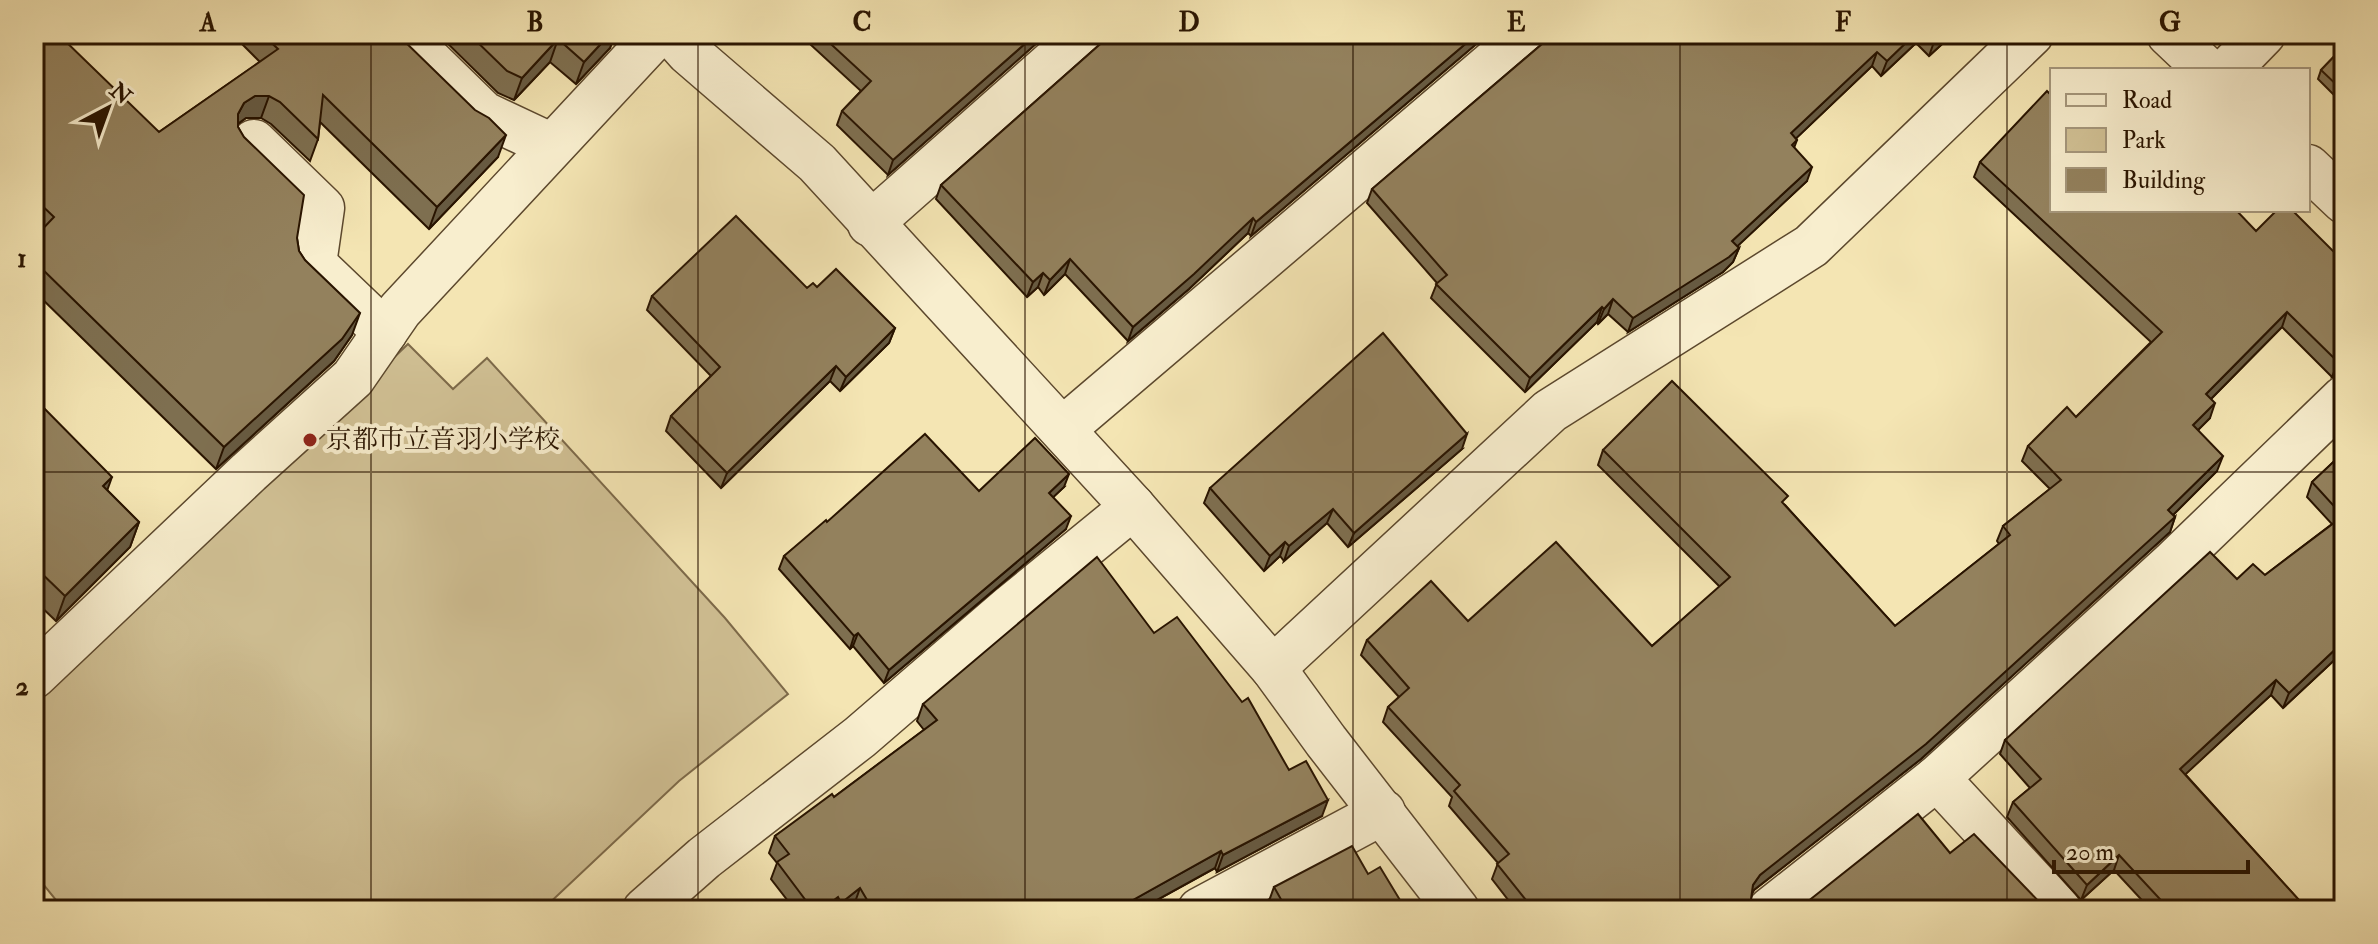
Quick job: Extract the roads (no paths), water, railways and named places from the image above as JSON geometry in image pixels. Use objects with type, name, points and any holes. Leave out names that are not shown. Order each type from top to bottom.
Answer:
[{"type":"street","points":[[402,34],[484,114],[552,146]]},
{"type":"street","points":[[870,224],[1085,34]]},
{"type":"street","points":[[1063,429],[1527,34]]},
{"type":"street","points":[[1273,668],[1550,411],[1811,246],[2031,34]]},
{"type":"street","points":[[2169,34],[2205,68]]},
{"type":"street","points":[[2230,68],[2263,34]]},
{"type":"street","points":[[34,676],[353,378],[400,310],[552,146],[681,38],[817,163],[1133,507],[1273,668],[1457,910]]},
{"type":"street","points":[[254,142],[322,208],[314,264],[385,332]]},
{"type":"street","points":[[2310,169],[2344,201]]},
{"type":"street","points":[[1770,910],[1937,778],[2172,564],[2344,398]]},
{"type":"street","points":[[645,910],[704,858],[860,737],[1133,507]]},
{"type":"street","points":[[1937,778],[2059,910]]},
{"type":"street","points":[[1200,910],[1383,812]]},
{"type":"place","name":"京都市立音羽小学校","points":[[310,440]]}]
